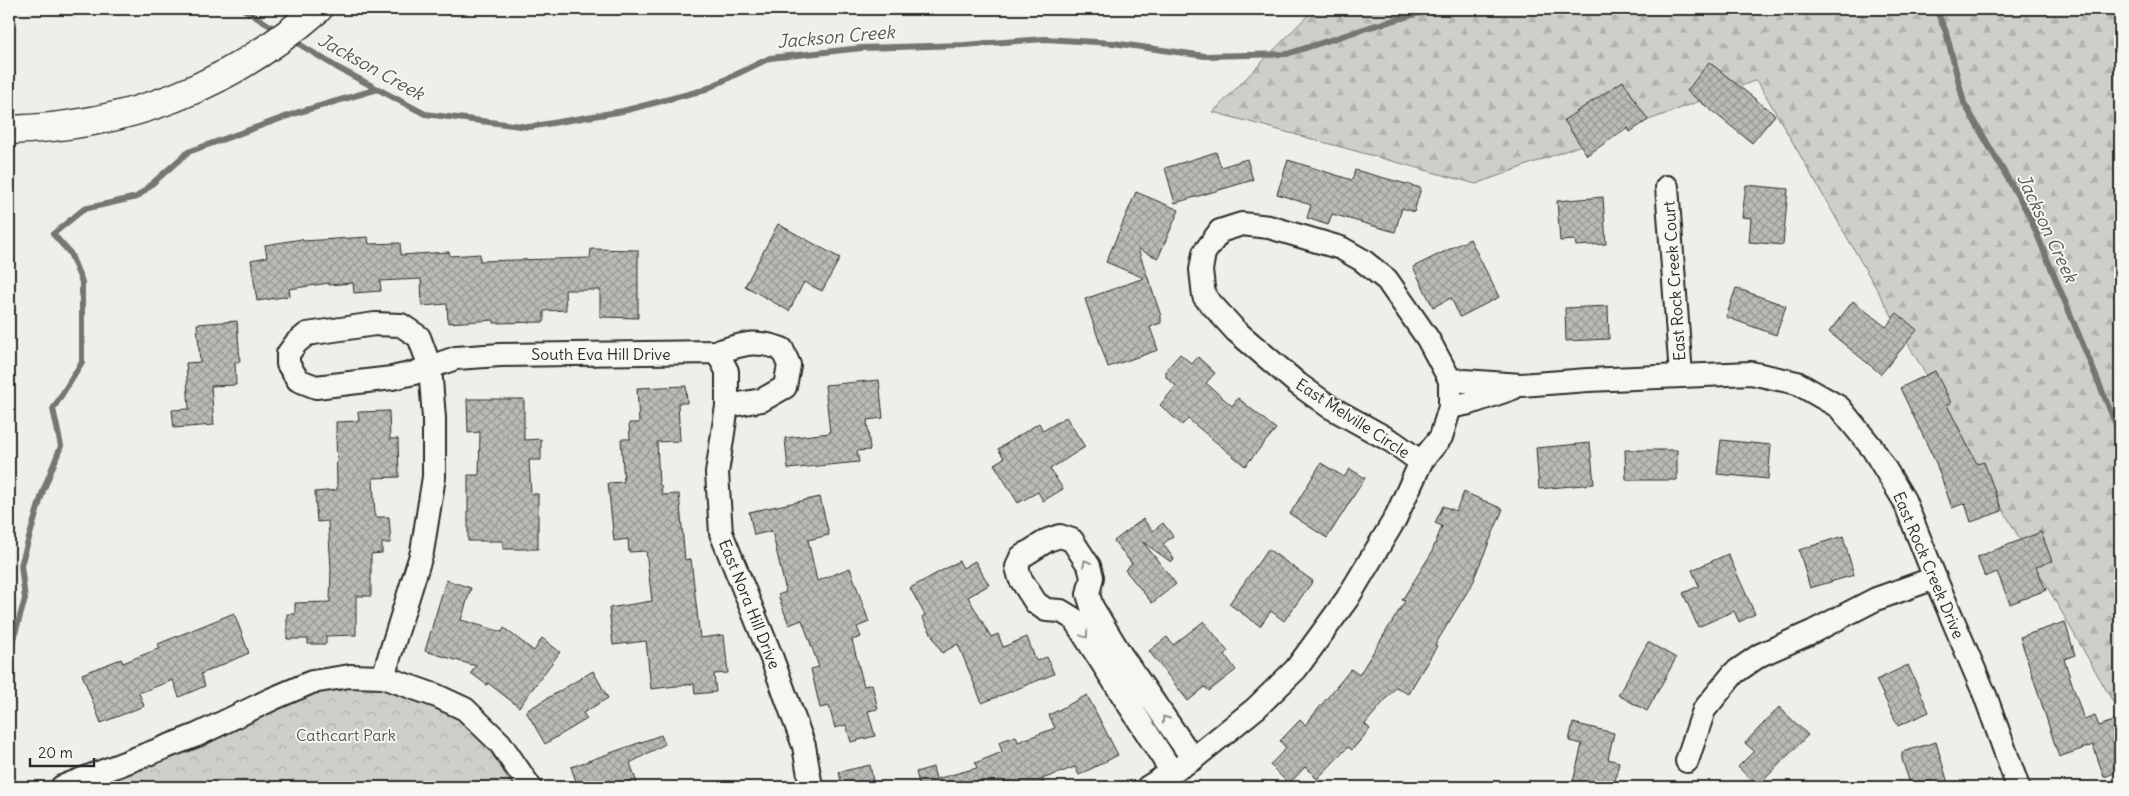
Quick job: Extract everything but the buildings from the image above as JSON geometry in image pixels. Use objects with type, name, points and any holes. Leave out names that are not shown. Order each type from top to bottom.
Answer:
[{"type":"main road","points":[[9,130],[85,123],[131,113],[198,88],[256,58],[318,9]]},
{"type":"street","name":"East Rock Creek Court","points":[[1667,187],[1681,375]]},
{"type":"street","name":"East Melville Circle","points":[[1148,787],[1193,758],[1256,708],[1296,669],[1347,599],[1394,519],[1421,462],[1441,437],[1450,407],[1450,380],[1428,339],[1387,280],[1362,260],[1341,248],[1268,227],[1242,224],[1220,231],[1204,253],[1201,270],[1204,296],[1236,331],[1298,384],[1330,407],[1393,442],[1421,462]]},
{"type":"street","name":"South Eva Hill Drive","points":[[430,367],[419,337],[401,324],[375,324],[307,334],[296,343],[288,354],[288,364],[298,380],[316,387],[392,378],[430,367],[456,358],[500,355],[717,352]]},
{"type":"street","points":[[764,342],[782,349],[789,365],[786,387],[762,400],[727,406],[727,371],[717,352],[748,343],[764,342]]},
{"type":"street","points":[[383,677],[422,552],[434,477],[434,418],[430,367]]},
{"type":"street","name":"East Rock Creek Drive","points":[[1450,380],[1521,386],[1588,380],[1751,373],[1796,383],[1839,407],[1873,449],[1904,500],[1985,695],[2018,787]]},
{"type":"street","name":"East Rock Creek Drive","points":[[1450,407],[1470,403],[1521,386]]},
{"type":"street","name":"East Nora Hill Drive","points":[[727,406],[717,473],[722,534],[771,656],[804,746],[811,787]]},
{"type":"street","points":[[1172,772],[1113,661],[1088,594],[1092,577],[1089,566],[1072,540],[1060,536],[1042,544],[1022,557],[1017,567],[1020,578],[1036,603],[1046,610],[1061,611],[1074,619],[1113,661],[1193,758]]},
{"type":"street","points":[[1687,761],[1704,710],[1734,673],[1760,655],[1812,632],[1876,599],[1935,578]]},
{"type":"street","points":[[1061,611],[1076,604],[1088,594]]},
{"type":"street","points":[[71,786],[197,735],[312,682],[350,676],[383,677],[437,696],[465,709],[500,744],[530,787]]},
{"type":"green space","points":[[1314,9],[2120,9],[2120,714],[1757,80],[1476,184],[1213,112]]},
{"type":"green space","name":"Cathcart Park","points":[[381,684],[429,700],[460,719],[481,739],[498,762],[512,787],[95,787],[94,785],[314,685]]},
{"type":"waterway","name":"Jackson Creek","points":[[243,9],[280,32]]},
{"type":"waterway","name":"Jackson Creek","points":[[291,39],[338,68],[425,114],[529,127],[623,111],[704,90],[770,58],[862,48],[964,45],[1045,39],[1113,43],[1205,56],[1287,54],[1370,27],[1434,9]]},
{"type":"waterway","name":"Jackson Creek","points":[[1936,9],[1946,32],[1964,103],[2029,215],[2120,434]]},
{"type":"waterway","points":[[9,654],[25,599],[21,565],[43,491],[61,446],[53,409],[82,362],[82,282],[70,253],[53,234],[84,209],[137,197],[188,152],[296,113],[378,89]]}]
